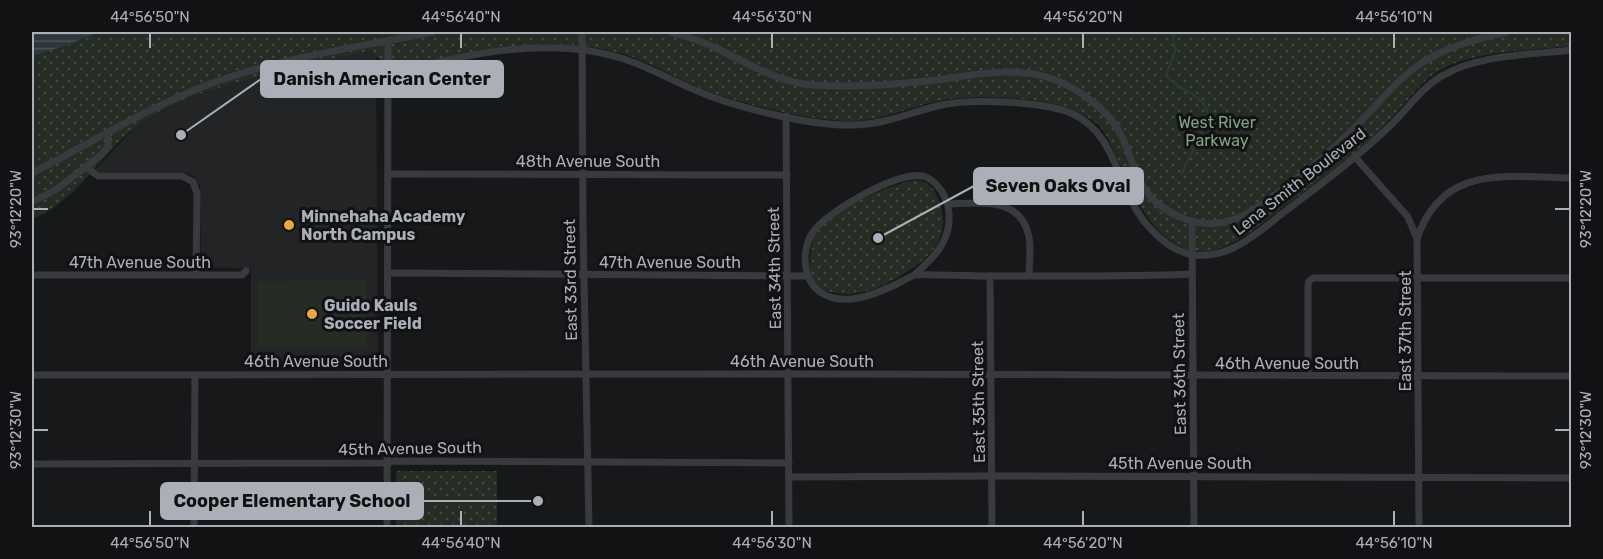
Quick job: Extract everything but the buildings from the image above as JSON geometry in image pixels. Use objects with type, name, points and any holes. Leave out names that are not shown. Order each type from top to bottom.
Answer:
[{"type":"street","points":[[32,173],[181,95],[228,78],[320,54],[433,32]]},
{"type":"street","name":"East 33rd Street","points":[[582,32],[582,175],[589,528]]},
{"type":"street","points":[[671,32],[717,49],[768,75],[800,84],[856,86],[1003,72],[1023,72],[1053,79],[1082,94],[1106,115],[1124,139],[1140,181],[1158,204],[1172,214],[1199,223],[1221,222],[1245,215],[1317,163],[1414,68],[1458,46],[1507,32]]},
{"type":"street","points":[[387,528],[388,41]]},
{"type":"street","points":[[388,75],[479,55],[539,49],[582,50],[625,59],[696,91],[725,101],[829,124],[852,125],[885,122],[941,105],[964,102],[1011,103],[1061,110],[1096,129],[1104,140],[1136,210],[1160,238],[1174,248],[1192,255]]},
{"type":"street","name":"Lena Smith Boulevard","points":[[1192,255],[1220,253],[1240,244],[1355,157],[1441,77],[1471,64],[1488,60],[1572,50]]},
{"type":"street","name":"East 34th Street","points":[[786,116],[789,528]]},
{"type":"street","points":[[32,202],[57,189],[107,148],[109,140],[106,135]]},
{"type":"street","name":"East 37th Street","points":[[1355,157],[1408,217],[1417,238],[1419,528]]},
{"type":"street","points":[[86,167],[98,176],[182,176],[193,182],[197,193],[196,275]]},
{"type":"street","name":"48th Avenue South","points":[[389,174],[787,175]]},
{"type":"street","points":[[923,176],[933,181],[948,204],[949,224],[944,245],[915,275],[871,295],[833,298],[820,292],[807,276],[807,248],[813,232],[842,208],[877,187],[894,180],[923,176]]},
{"type":"street","points":[[1417,238],[1422,222],[1430,209],[1452,189],[1466,183],[1495,177],[1572,178]]},
{"type":"street","points":[[948,204],[1000,205],[1017,213],[1028,233],[1029,275]]},
{"type":"street","name":"East 36th Street","points":[[1192,221],[1194,528]]},
{"type":"street","name":"47th Avenue South","points":[[32,275],[242,275],[246,271]]},
{"type":"street","name":"47th Avenue South","points":[[388,273],[807,276]]},
{"type":"street","points":[[915,275],[1192,274]]},
{"type":"street","name":"East 35th Street","points":[[990,276],[993,528]]},
{"type":"street","points":[[1308,375],[1308,286],[1311,280],[1317,278],[1418,277],[1572,278]]},
{"type":"street","name":"46th Avenue South","points":[[32,375],[1572,376]]},
{"type":"street","points":[[194,528],[195,375]]},
{"type":"street","name":"45th Avenue South","points":[[32,464],[387,463],[394,461],[789,463]]},
{"type":"street","name":"45th Avenue South","points":[[789,477],[1572,478]]},
{"type":"shaded area","points":[[32,32],[99,32],[32,56]]},
{"type":"shaded area","name":"Minnehaha Academy North Campus","points":[[371,50],[376,55],[378,365],[251,363],[251,269],[201,267],[200,186],[193,176],[185,172],[98,172],[95,170],[134,128],[155,113],[185,98],[316,60]]},
{"type":"green space","name":"West River Parkway","points":[[99,32],[1571,32],[1571,46],[1486,55],[1454,63],[1440,70],[1419,87],[1375,134],[1320,180],[1242,238],[1222,248],[1202,251],[1182,247],[1161,233],[1139,203],[1101,128],[1095,122],[1073,110],[1044,102],[988,97],[953,99],[873,119],[848,121],[812,118],[732,99],[698,87],[624,54],[566,45],[507,47],[478,51],[392,71],[370,51],[295,67],[206,92],[163,109],[137,126],[62,201],[32,219],[32,56]]},
{"type":"green space","points":[[915,180],[932,187],[942,211],[942,233],[932,251],[916,266],[869,291],[853,294],[833,293],[818,285],[810,269],[810,257],[813,240],[818,231],[839,213],[863,199]]},
{"type":"green space","name":"Guido Kauls Soccer Field","points":[[367,280],[367,347],[257,347],[257,281]]},
{"type":"green space","points":[[396,471],[497,471],[497,527],[396,527]]},
{"type":"waterway","points":[[1174,32],[1173,41],[1176,49],[1166,75],[1203,103],[1208,118],[1181,175]]},
{"type":"place","name":"Danish American Center","points":[[181,135]]},
{"type":"place","name":"Minnehaha Academy North Campus","points":[[289,225]]},
{"type":"place","name":"Seven Oaks Oval","points":[[878,238]]},
{"type":"place","name":"Guido Kauls Soccer Field","points":[[312,314]]},
{"type":"place","name":"Cooper Elementary School","points":[[538,501]]}]
